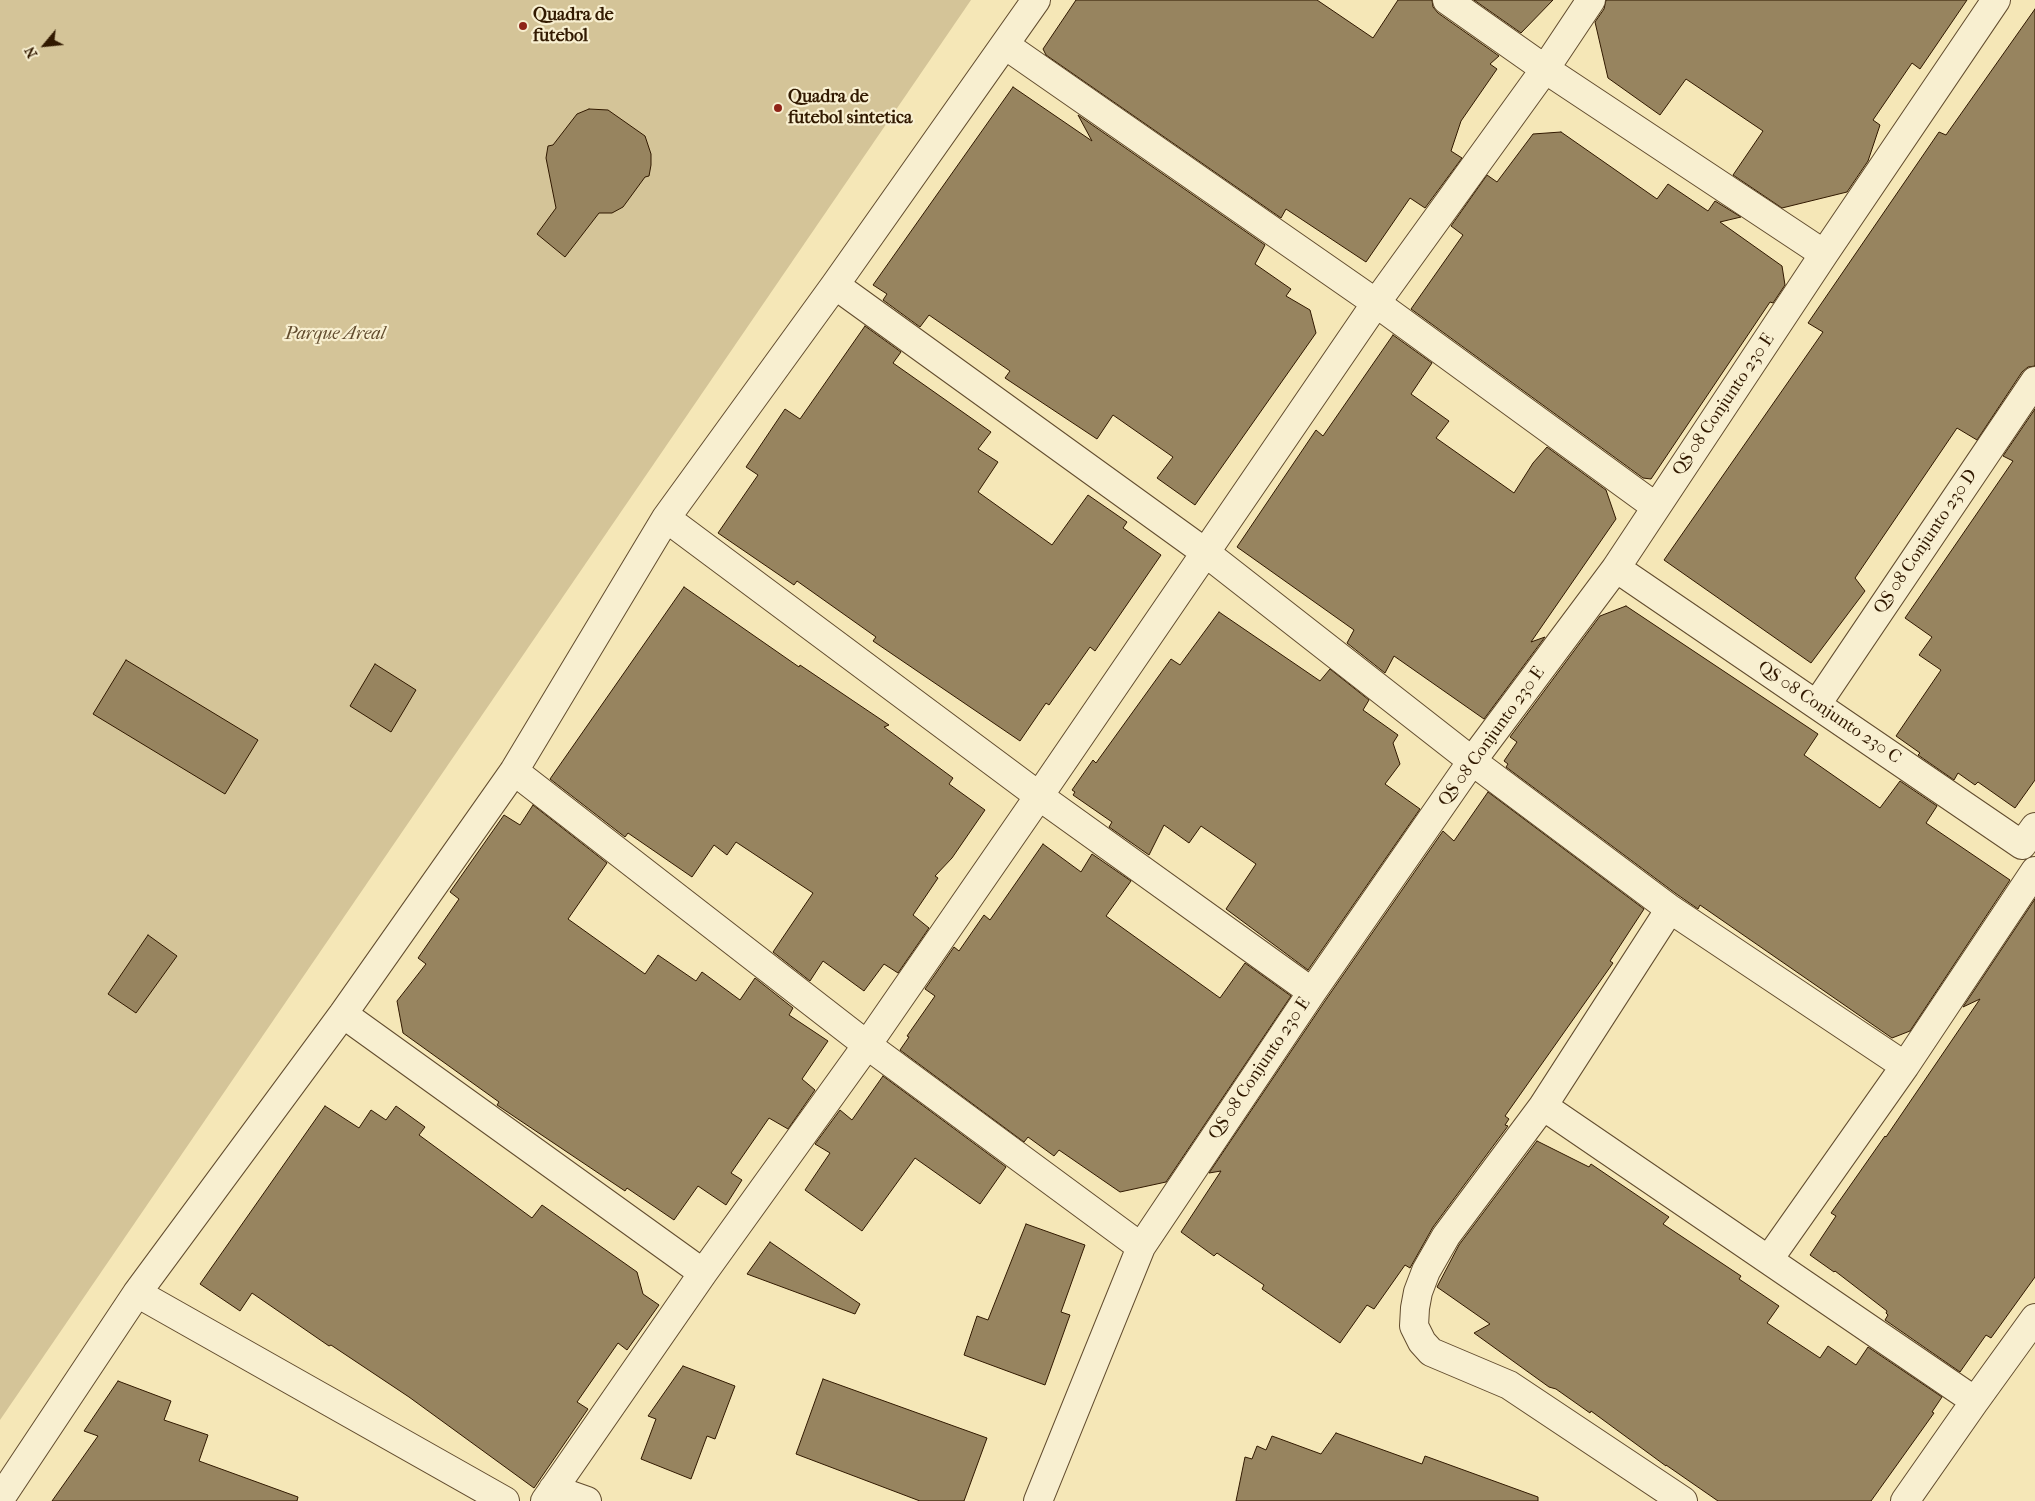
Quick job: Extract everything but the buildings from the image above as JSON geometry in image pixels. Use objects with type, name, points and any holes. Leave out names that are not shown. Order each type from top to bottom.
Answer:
[{"type":"street","points":[[0,1499],[137,1292],[343,1014],[514,771],[666,518],[835,285],[1036,0]]},
{"type":"street","points":[[1448,0],[1546,69],[1824,254]]},
{"type":"street","points":[[587,1501],[549,1495],[703,1273],[867,1045],[1376,303],[1546,69],[1591,0]]},
{"type":"street","name":"QS 08 Conjunto 230 E","points":[[1038,1501],[1140,1247],[1312,992],[1472,761],[1616,568],[1824,254],[1996,0]]},
{"type":"street","points":[[1005,46],[1376,303],[1656,506]]},
{"type":"street","points":[[835,285],[1206,553],[1472,761],[1670,909],[1905,1066]]},
{"type":"street","name":"QS 08 Conjunto 230 D","points":[[1817,704],[2035,381]]},
{"type":"street","points":[[666,518],[1039,796],[1312,992]]},
{"type":"street","name":"QS 08 Conjunto 230 C","points":[[1616,568],[1817,704],[2031,842]]},
{"type":"street","points":[[514,771],[867,1045],[1140,1247]]},
{"type":"street","points":[[1769,1259],[1905,1066],[2035,871]]},
{"type":"street","points":[[1670,909],[1543,1106],[1446,1236],[1426,1271],[1418,1292],[1414,1308],[1414,1326],[1422,1342],[1430,1352],[1509,1384],[1683,1501]]},
{"type":"street","points":[[343,1014],[703,1273]]},
{"type":"street","points":[[1543,1106],[1974,1401]]},
{"type":"street","points":[[137,1292],[505,1501]]},
{"type":"street","points":[[1905,1501],[1974,1401],[2035,1318]]},
{"type":"green space","name":"Parque Areal","points":[[0,0],[971,0],[0,1420]]},
{"type":"place","name":"Quadra de futebol","points":[[523,26]]},
{"type":"place","name":"Quadra de futebol sintetica","points":[[778,108]]}]
